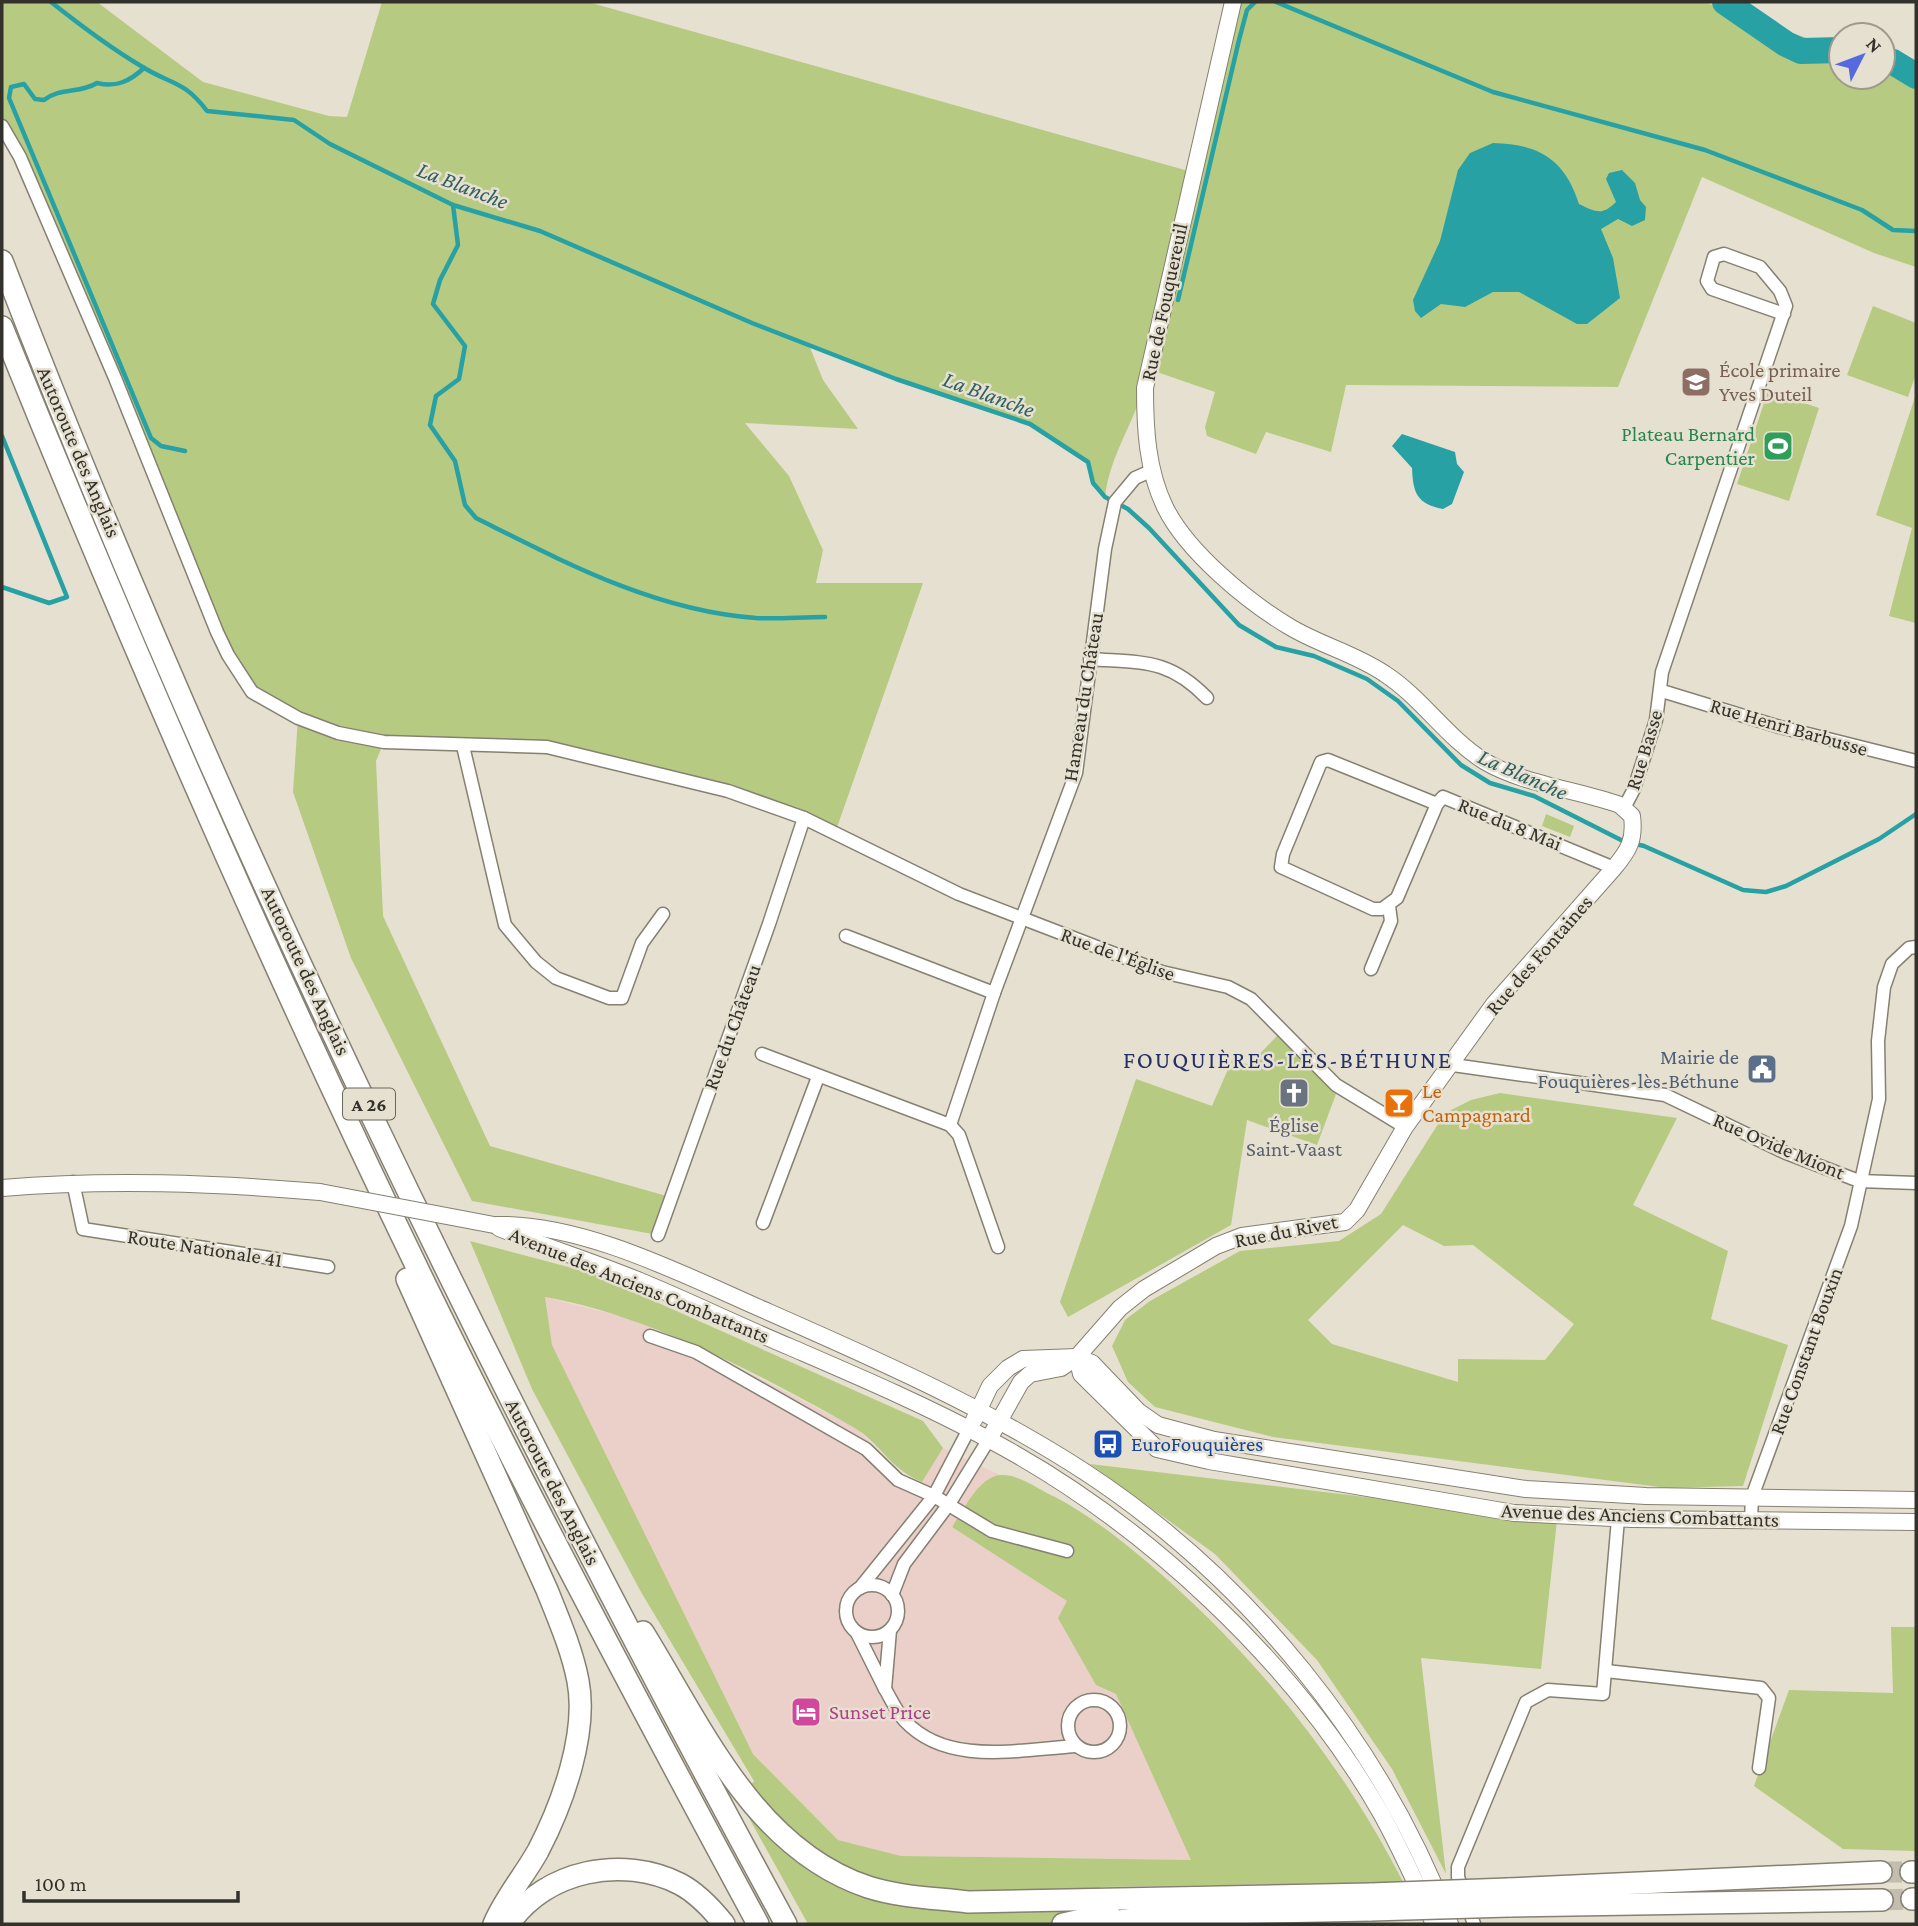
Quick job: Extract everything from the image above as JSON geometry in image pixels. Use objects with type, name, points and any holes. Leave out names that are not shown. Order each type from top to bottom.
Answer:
[{"type":"highway","name":"Autoroute des Anglais","points":[[2,261],[108,522],[241,831],[378,1124],[557,1493],[668,1707],[786,1924]]},
{"type":"highway","name":"Autoroute des Anglais","points":[[2,327],[163,716],[366,1161],[489,1411],[645,1716],[758,1924]]},
{"type":"highway","points":[[366,1161],[401,1265],[547,1590],[568,1642],[579,1684],[579,1726],[557,1811],[494,1924]]},
{"type":"highway","points":[[557,1493],[734,1780],[780,1836],[822,1866],[868,1887],[968,1902],[1223,1906],[1509,1898],[1882,1900]]},
{"type":"highway","points":[[509,1924],[536,1894],[561,1880],[592,1872],[623,1870],[654,1874],[682,1885],[712,1909],[724,1924]]},
{"type":"highway","points":[[1509,1898],[1881,1872]]},
{"type":"highway","points":[[1063,1924],[1098,1915],[1223,1906]]},
{"type":"highway","points":[[1097,1924],[1223,1906]]},
{"type":"highway","points":[[1175,1924],[1223,1906]]},
{"type":"street","name":"Rue de Fouquereuil","points":[[1233,2],[1148,369],[1145,433],[1165,507],[1181,532],[1256,604],[1292,628],[1383,672],[1484,761],[1506,772],[1600,798],[1624,808]]},
{"type":"street","name":"Rue de l'Église","points":[[2,126],[20,157],[115,378],[217,632],[252,692],[299,718],[338,733],[384,742],[547,747],[728,791],[804,818],[948,889],[1162,972],[1228,988],[1251,999],[1336,1085],[1405,1127]]},
{"type":"street","points":[[1724,254],[1760,267],[1780,291],[1786,306],[1784,314],[1712,289],[1707,281],[1714,257],[1724,254]]},
{"type":"street","name":"Rue Basse","points":[[1624,808],[1634,789],[1662,691],[1662,672],[1784,314]]},
{"type":"street","name":"Hameau du Château","points":[[950,1125],[993,993],[1076,773],[1090,659],[1116,503],[1135,478],[1153,470]]},
{"type":"street","points":[[1090,659],[1155,663],[1186,677],[1207,698]]},
{"type":"street","name":"Rue Henri Barbusse","points":[[1662,691],[1780,727],[1916,761]]},
{"type":"street","points":[[463,746],[505,925],[536,962],[556,978],[610,998],[622,998],[642,943],[663,914]]},
{"type":"street","name":"Rue du 8 Mai","points":[[1389,905],[1373,909],[1281,867],[1283,854],[1321,762],[1328,760],[1437,803],[1443,797],[1614,868]]},
{"type":"street","points":[[1371,969],[1391,921],[1389,905],[1397,898],[1437,803]]},
{"type":"street","name":"Rue des Fontaines","points":[[1453,1065],[1494,1004],[1614,868],[1632,843],[1632,816],[1624,808]]},
{"type":"street","name":"Rue du Château","points":[[657,1235],[769,924],[804,818]]},
{"type":"street","points":[[846,936],[993,993]]},
{"type":"street","name":"Rue Constant Bouxin","points":[[1751,1520],[1752,1497],[1851,1226],[1879,1099],[1878,1041],[1884,987],[1892,964],[1909,948],[1916,947]]},
{"type":"street","points":[[762,1054],[950,1125],[959,1135],[998,1247]]},
{"type":"street","name":"Rue du Rivet","points":[[1077,1357],[1120,1308],[1144,1289],[1216,1246],[1242,1236],[1345,1222],[1357,1210],[1405,1127],[1453,1065]]},
{"type":"street","name":"Rue Ovide Miont","points":[[1453,1065],[1665,1095],[1786,1153],[1859,1181],[1916,1183]]},
{"type":"street","points":[[763,1223],[818,1077]]},
{"type":"street","points":[[2,1188],[73,1182],[210,1182],[320,1192],[494,1226]]},
{"type":"street","name":"Route Nationale 41","points":[[73,1182],[83,1229],[328,1268]]},
{"type":"street","name":"Avenue des Anciens Combattants","points":[[494,1226],[519,1224],[547,1230],[669,1268],[810,1330],[978,1410],[1088,1474],[1187,1549],[1287,1651],[1335,1712],[1375,1773],[1411,1840],[1450,1924]]},
{"type":"street","name":"Avenue des Anciens Combattants","points":[[494,1226],[640,1281],[863,1378],[969,1429],[1062,1485],[1157,1554],[1261,1653],[1345,1758],[1381,1814],[1434,1924]]},
{"type":"street","points":[[650,1336],[696,1352],[866,1449],[898,1480],[950,1504],[992,1531],[1067,1551]]},
{"type":"street","points":[[1077,1357],[1023,1359],[998,1378],[978,1410],[934,1496],[846,1606],[847,1621],[857,1633],[904,1721],[933,1743],[962,1752],[1077,1746],[1092,1752],[1108,1748],[1114,1743],[1120,1727],[1116,1712],[1110,1706],[1093,1700],[1084,1702],[1071,1713],[1068,1731],[1077,1746]]},
{"type":"street","points":[[885,1689],[890,1630],[897,1617],[892,1595],[904,1564],[950,1504],[1021,1382],[1030,1374],[1061,1368],[1077,1357]]},
{"type":"street","name":"Avenue des Anciens Combattants","points":[[1077,1357],[1092,1363],[1138,1411],[1158,1425],[1214,1440],[1526,1489],[1646,1496],[1916,1500]]},
{"type":"street","name":"Avenue des Anciens Combattants","points":[[1077,1357],[1081,1374],[1157,1449],[1514,1513],[1618,1519],[1916,1522]]},
{"type":"street","points":[[1474,1924],[1458,1877],[1458,1867],[1526,1702],[1548,1690],[1602,1694],[1618,1519]]},
{"type":"street","points":[[859,1588],[877,1586],[892,1595]]},
{"type":"street","points":[[857,1633],[874,1637],[890,1630]]},
{"type":"street","points":[[1606,1671],[1761,1688],[1769,1698],[1759,1768]]},
{"type":"shaded area","points":[[545,1297],[627,1318],[704,1350],[856,1428],[902,1474],[922,1482],[943,1448],[1000,1475],[981,1485],[952,1527],[1067,1601],[1116,1694],[1192,1860],[901,1856],[838,1840],[753,1754],[552,1345]]},
{"type":"green space","points":[[2,2],[97,2],[203,82],[329,116],[347,117],[382,2],[588,2],[1192,172],[1233,2],[1704,2],[1827,45],[1827,91],[1897,91],[1897,70],[1916,77],[1916,267],[1874,253],[1702,177],[1618,387],[1346,385],[1331,452],[1266,432],[1256,454],[1207,436],[1205,427],[1215,392],[1148,369],[1139,402],[1113,464],[1105,497],[1093,483],[1088,462],[1030,424],[903,382],[809,345],[823,380],[858,429],[745,423],[789,476],[823,550],[816,583],[923,583],[835,833],[804,818],[547,747],[384,742],[376,761],[383,916],[490,1146],[670,1197],[658,1235],[472,1201],[351,958],[293,792],[298,718],[252,692],[228,655],[2,126]]},
{"type":"green space","points":[[1873,306],[1916,323],[1916,374],[1908,397],[1847,375]]},
{"type":"green space","name":"Plateau Bernard Carpentier","points":[[1768,391],[1819,408],[1789,501],[1737,484]]},
{"type":"green space","points":[[1916,394],[1916,623],[1889,616],[1912,528],[1876,515]]},
{"type":"green space","points":[[1546,814],[1574,826],[1570,837],[1542,826]]},
{"type":"green space","points":[[1278,1035],[1336,1094],[1317,1145],[1247,1120],[1231,1225],[1068,1317],[1060,1302],[1136,1079],[1212,1106],[1233,1058],[1249,1065]]},
{"type":"green space","points":[[1500,1093],[1677,1118],[1633,1205],[1728,1251],[1711,1319],[1788,1345],[1743,1486],[1667,1488],[1273,1437],[1155,1407],[1128,1382],[1112,1346],[1125,1320],[1150,1301],[1240,1251],[1339,1241],[1381,1214],[1445,1113],[1471,1100]],"holes":[[[1403,1225],[1444,1246],[1473,1245],[1574,1324],[1545,1360],[1458,1359],[1458,1382],[1332,1344],[1308,1320]]]},
{"type":"green space","points":[[470,1241],[591,1273],[923,1421],[943,1448],[922,1482],[901,1470],[853,1427],[743,1368],[623,1317],[545,1297],[552,1345],[753,1754],[838,1840],[901,1856],[1191,1860],[1116,1694],[1096,1685],[1058,1618],[1067,1601],[952,1527],[972,1495],[986,1481],[1008,1475],[1071,1506],[1115,1536],[1170,1582],[1238,1649],[1329,1760],[1380,1840],[1403,1882],[1100,1887],[1101,1924],[808,1924],[739,1800],[754,1781],[641,1592],[532,1389]]},
{"type":"green space","points":[[1090,1464],[1557,1520],[1541,1669],[1421,1658],[1446,1874],[1392,1769],[1317,1660],[1215,1554]]},
{"type":"green space","points":[[1891,1627],[1916,1627],[1916,1851],[1843,1849],[1754,1786],[1789,1690],[1893,1693]]},
{"type":"water","points":[[1493,143],[1524,147],[1548,157],[1566,176],[1579,204],[1594,211],[1603,211],[1616,202],[1606,179],[1609,173],[1622,170],[1635,183],[1640,200],[1646,207],[1645,220],[1632,226],[1618,219],[1601,229],[1613,258],[1620,298],[1587,324],[1577,324],[1519,292],[1493,292],[1465,307],[1441,304],[1421,318],[1415,311],[1413,300],[1440,241],[1458,170],[1470,153]]},
{"type":"water","points":[[1402,434],[1455,452],[1457,464],[1464,472],[1452,504],[1443,509],[1434,507],[1418,496],[1412,468],[1392,446]]},
{"type":"waterway","name":"La Blanche","points":[[51,2],[118,51],[184,88],[207,111],[294,120],[330,144],[453,205],[540,231],[752,323],[896,379],[1030,424],[1088,462],[1093,483],[1105,497],[1128,509],[1149,528],[1239,625],[1276,647],[1314,656],[1367,679],[1398,701],[1461,765],[1490,783],[1534,796],[1623,841],[1644,846],[1743,890],[1766,892],[1786,886],[1879,839],[1916,814]]},
{"type":"waterway","points":[[1178,300],[1239,40],[1247,10],[1255,2]]},
{"type":"waterway","points":[[1276,2],[1493,92],[1705,150],[1862,210],[1893,230],[1916,231]]},
{"type":"waterway","points":[[1725,2],[1786,44],[1801,51],[1827,50]]},
{"type":"waterway","points":[[1897,64],[1916,76]]},
{"type":"waterway","points":[[144,68],[122,82],[110,85],[97,83],[57,93],[44,100],[35,99],[24,84],[11,87],[9,98],[151,438],[161,446],[185,451]]},
{"type":"waterway","points":[[453,205],[458,245],[440,280],[433,304],[465,346],[459,379],[436,396],[430,425],[455,461],[465,505],[476,518],[611,582],[682,606],[756,618],[825,617]]},
{"type":"waterway","points":[[2,436],[67,597],[49,603],[2,587]]},
{"type":"tunnel","points":[[1881,1872],[1911,1872]]},
{"type":"tunnel","points":[[1882,1900],[1912,1899]]},
{"type":"place","name":"École primaire Yves Duteil","points":[[1696,382]]},
{"type":"place","name":"Plateau Bernard Carpentier","points":[[1778,446]]},
{"type":"place","name":"Mairie de Fouquières-lès-Béthune","points":[[1762,1069]]},
{"type":"place","name":"Église Saint-Vaast","points":[[1294,1093]]},
{"type":"place","name":"Le Campagnard","points":[[1399,1103]]},
{"type":"place","name":"EuroFouquières","points":[[1108,1444]]},
{"type":"place","name":"Sunset Price","points":[[806,1712]]},
{"type":"district","name":"FOUQUIÈRES-LÈS-BÉTHUNE","points":[[1288,1060]]}]
